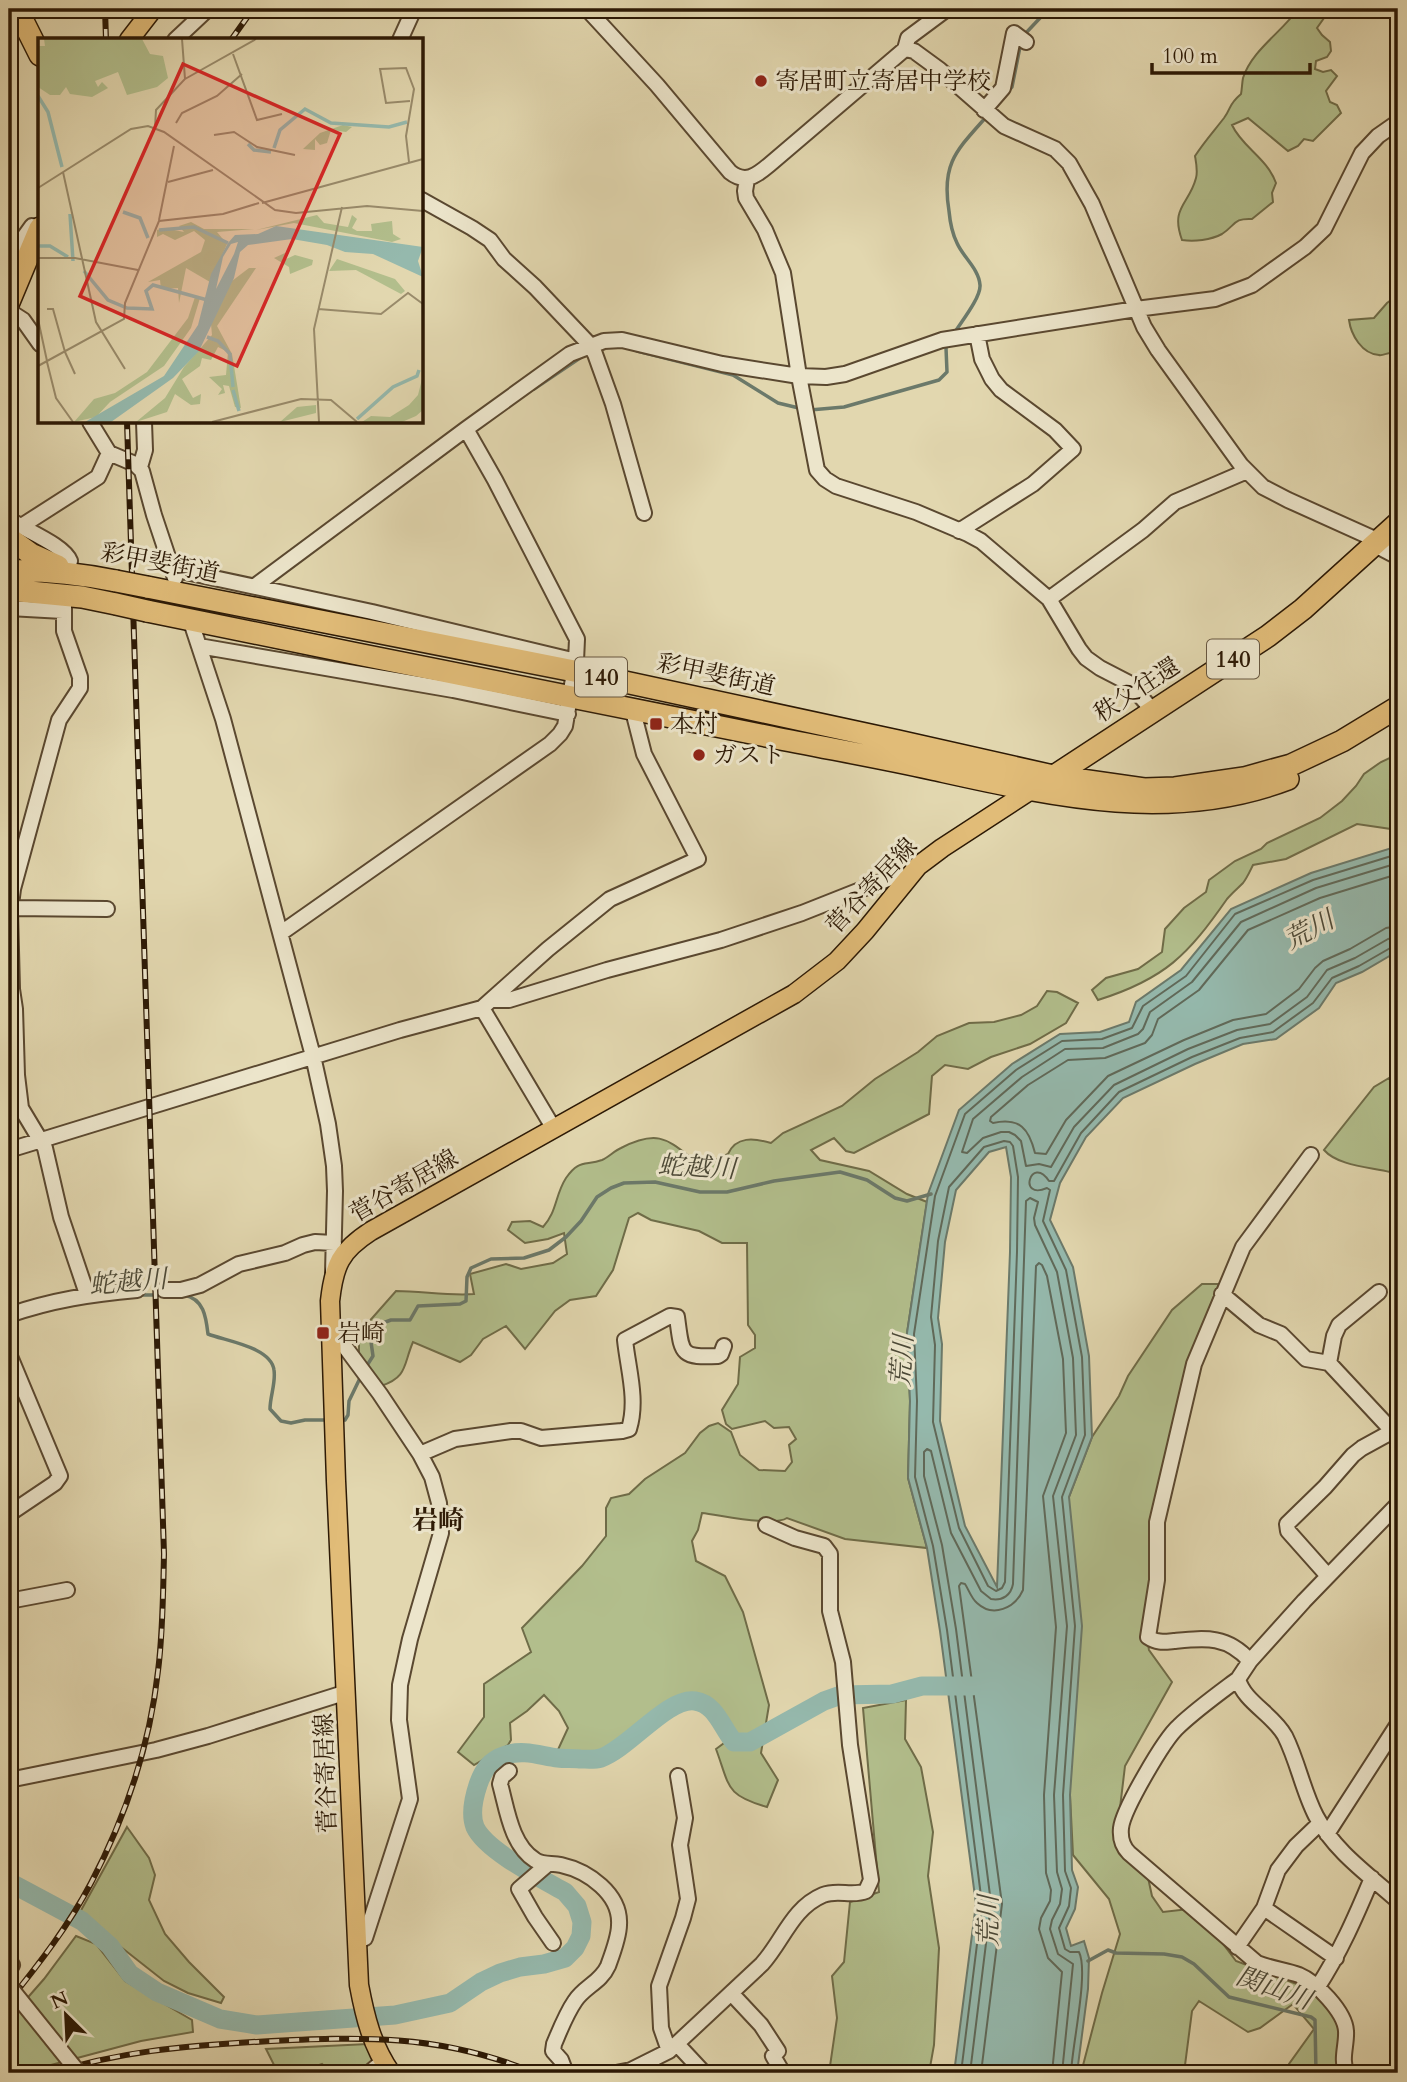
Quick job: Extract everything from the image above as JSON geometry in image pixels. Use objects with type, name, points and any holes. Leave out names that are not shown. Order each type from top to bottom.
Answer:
[{"type":"highway","points":[[16,9],[38,51]]},
{"type":"highway","points":[[9,302],[38,233]]},
{"type":"highway","name":"秩父往還","points":[[1031,790],[1268,636],[1303,609],[1398,523]]},
{"type":"highway","points":[[12,528],[42,559],[74,568]]},
{"type":"highway","name":"彩甲斐街道","points":[[9,571],[74,568],[116,581],[575,666],[897,751],[1031,790],[1128,803],[1178,803],[1216,791],[1244,778],[1291,765],[1342,741],[1398,706]]},
{"type":"highway","name":"彩甲斐街道","points":[[9,590],[82,597],[116,604],[570,706],[633,711],[1144,789],[1253,792],[1334,760],[1398,722]]},
{"type":"main road","points":[[131,38],[153,9]]},
{"type":"main road","name":"菅谷寄居線","points":[[387,2067],[367,2021],[359,1986],[330,1301],[333,1275],[348,1248],[365,1235],[794,994],[837,961],[918,866],[1031,790]]},
{"type":"street","points":[[177,38],[208,9]]},
{"type":"street","points":[[401,38],[414,9]]},
{"type":"street","points":[[587,9],[657,85],[730,172],[737,178],[747,179],[757,175],[905,49],[908,38],[947,9]]},
{"type":"street","points":[[984,110],[1003,88],[1014,33],[1026,43]]},
{"type":"street","points":[[905,49],[914,51],[940,70],[1003,126],[1055,149],[1069,163],[1092,204],[1136,309],[1157,350],[1222,441],[1247,471],[1264,486],[1288,500],[1377,543],[1398,557]]},
{"type":"street","points":[[256,586],[466,429],[570,354],[590,345],[622,340],[722,364],[799,376],[826,376],[845,374],[930,344],[976,334],[1214,299],[1252,285],[1324,229],[1362,153],[1378,136],[1398,122]]},
{"type":"street","points":[[747,179],[746,198],[765,230],[783,274],[817,470],[836,486],[916,512],[981,541],[1049,599],[1086,658],[1129,683],[1154,712]]},
{"type":"street","points":[[424,201],[490,240],[504,259],[535,287],[590,345],[613,404],[644,513]]},
{"type":"street","points":[[9,258],[32,226],[38,228]]},
{"type":"street","points":[[9,311],[23,320],[38,341]]},
{"type":"street","points":[[959,531],[1033,484],[1073,449],[1055,430],[1001,390],[982,359],[976,334]]},
{"type":"street","points":[[91,424],[109,453],[140,467]]},
{"type":"street","points":[[144,424],[145,450],[140,467],[174,574],[256,586],[575,666]]},
{"type":"street","points":[[281,933],[550,744],[560,734],[570,706],[577,639],[466,429]]},
{"type":"street","points":[[12,528],[99,477],[109,453]]},
{"type":"street","points":[[1049,599],[1126,544],[1175,502],[1247,471]]},
{"type":"street","points":[[9,608],[63,606],[64,631],[80,677],[80,688],[59,720],[13,889],[10,989],[15,1009],[21,1108],[42,1140],[61,1217],[87,1294]]},
{"type":"street","points":[[193,628],[223,719],[313,1056],[328,1124],[334,1166],[333,1275]]},
{"type":"street","points":[[200,646],[361,669],[570,706]]},
{"type":"street","points":[[487,1004],[548,949],[611,899],[698,859],[644,754],[633,711]]},
{"type":"street","points":[[9,1150],[487,1004],[721,940],[802,913],[898,875],[907,879]]},
{"type":"street","points":[[11,908],[107,909]]},
{"type":"street","points":[[487,1004],[554,1129]]},
{"type":"street","points":[[1250,1661],[1240,1649],[1217,1639],[1157,1643],[1148,1637],[1157,1580],[1157,1522],[1194,1364],[1222,1294],[1243,1247],[1311,1155]]},
{"type":"street","points":[[164,1290],[181,1290],[200,1285],[239,1264],[285,1253],[303,1245],[315,1242],[334,1243]]},
{"type":"street","points":[[9,1315],[87,1294],[137,1290]]},
{"type":"street","points":[[1329,1363],[1339,1325],[1379,1292]]},
{"type":"street","points":[[1222,1294],[1259,1325],[1281,1334],[1306,1359],[1329,1363],[1395,1434],[1362,1448],[1353,1455],[1287,1524],[1288,1531],[1328,1576]]},
{"type":"street","points":[[420,1454],[455,1440],[511,1430],[541,1438],[622,1432],[629,1429],[632,1399],[631,1370],[625,1340],[670,1316],[677,1317],[682,1347],[687,1354],[718,1356],[724,1346]]},
{"type":"street","points":[[331,1328],[420,1454],[436,1488],[441,1516],[441,1533],[410,1639],[400,1685],[399,1720],[410,1799],[365,1938],[358,1936]]},
{"type":"street","points":[[9,1354],[61,1476],[55,1483],[9,1514]]},
{"type":"street","points":[[1347,2073],[1344,2067],[1346,2031],[1344,2018],[1339,2010],[1300,1975],[1257,1963],[1237,1947],[1125,1849],[1121,1826],[1157,1753],[1177,1727],[1238,1679],[1250,1661],[1398,1504]]},
{"type":"street","points":[[616,2073],[631,2070],[673,2047],[732,1994],[769,1956],[792,1919],[813,1901],[834,1893],[858,1895],[866,1891],[871,1880],[850,1745],[844,1662],[830,1611],[830,1554],[824,1546],[795,1538],[766,1525]]},
{"type":"street","points":[[9,1601],[67,1590]]},
{"type":"street","points":[[1238,1679],[1240,1688],[1274,1721],[1284,1736],[1323,1828],[1339,1849],[1398,1901]]},
{"type":"street","points":[[9,1780],[156,1750],[347,1692]]},
{"type":"street","points":[[1237,1947],[1264,1908],[1278,1870],[1296,1846],[1323,1828],[1398,1724]]},
{"type":"street","points":[[509,1771],[502,1777],[500,1784],[519,1844],[545,1867]]},
{"type":"street","points":[[678,1776],[685,1818],[680,1845],[688,1899],[659,1986],[661,2028],[673,2047],[704,2073]]},
{"type":"street","points":[[554,1943],[519,1889],[545,1867],[560,1865],[597,1882],[613,1899],[619,1926],[607,1969],[597,1982],[575,2000],[554,2044],[553,2051],[561,2060],[566,2073]]},
{"type":"street","points":[[1317,1988],[1336,1958],[1372,1878]]},
{"type":"street","points":[[1264,1908],[1336,1958]]},
{"type":"street","points":[[9,1961],[12,1965],[9,1970]]},
{"type":"street","points":[[9,1986],[79,2073]]},
{"type":"street","points":[[732,1994],[761,2025],[778,2051],[773,2056],[783,2073]]},
{"type":"street","points":[[369,2073],[387,2067]]},
{"type":"green space","points":[[1298,9],[1323,9],[1324,18],[1317,28],[1330,42],[1331,51],[1327,57],[1316,61],[1315,69],[1323,72],[1331,70],[1337,76],[1326,91],[1330,102],[1337,105],[1341,113],[1313,141],[1304,139],[1288,151],[1248,118],[1232,125],[1272,174],[1276,183],[1272,193],[1273,202],[1252,219],[1238,221],[1218,236],[1202,240],[1182,240],[1179,213],[1196,178],[1195,156],[1241,94],[1243,78],[1253,59]]},
{"type":"green space","points":[[1398,295],[1398,335],[1393,337],[1390,353],[1373,354],[1355,337],[1349,320],[1374,318]]},
{"type":"green space","points":[[1398,754],[1398,830],[1357,824],[1286,859],[1253,865],[1243,883],[1173,963],[1141,983],[1098,1000],[1092,990],[1106,978],[1138,969],[1162,952],[1165,929],[1184,908],[1206,892],[1209,880],[1267,843],[1320,818],[1342,801],[1364,774]]},
{"type":"green space","points":[[1047,991],[1057,992],[1078,1003],[1066,1023],[1030,1044],[991,1057],[968,1069],[945,1065],[932,1076],[929,1114],[854,1153],[846,1151],[834,1138],[811,1150],[820,1160],[869,1171],[907,1194],[927,1202],[907,1333],[910,1401],[908,1478],[927,1548],[845,1539],[787,1518],[759,1521],[702,1513],[692,1541],[696,1561],[725,1576],[743,1612],[769,1705],[761,1753],[778,1780],[767,1807],[743,1798],[731,1788],[716,1749],[728,1740],[724,1725],[713,1704],[700,1697],[668,1702],[604,1753],[581,1757],[556,1754],[568,1728],[559,1711],[544,1695],[510,1723],[511,1740],[508,1745],[474,1765],[458,1752],[484,1717],[484,1684],[531,1652],[522,1628],[582,1566],[606,1536],[606,1508],[611,1498],[629,1494],[645,1479],[685,1453],[700,1433],[718,1423],[731,1432],[740,1455],[759,1470],[785,1471],[792,1462],[789,1445],[796,1439],[789,1427],[774,1428],[765,1421],[732,1429],[726,1424],[722,1410],[738,1384],[740,1357],[755,1348],[755,1335],[748,1325],[747,1243],[722,1243],[699,1231],[651,1220],[638,1213],[629,1218],[613,1270],[596,1296],[570,1300],[555,1311],[525,1349],[506,1326],[483,1339],[471,1355],[460,1362],[413,1342],[400,1374],[381,1386],[359,1354],[359,1333],[396,1291],[474,1294],[470,1274],[506,1264],[521,1269],[553,1263],[567,1254],[564,1233],[525,1243],[508,1230],[512,1222],[530,1221],[543,1227],[551,1215],[566,1178],[579,1166],[602,1160],[621,1148],[646,1139],[656,1138],[673,1144],[702,1166],[728,1154],[731,1148],[741,1141],[758,1140],[771,1143],[783,1133],[842,1106],[875,1079],[918,1052],[937,1036],[969,1023],[994,1022],[1021,1015],[1037,1006]]},
{"type":"green space","points":[[1389,1078],[1398,1090],[1398,1171],[1355,1165],[1330,1155],[1324,1150],[1374,1087]]},
{"type":"green space","points":[[1202,1284],[1219,1284],[1193,1349],[1153,1564],[1145,1624],[1149,1650],[1172,1682],[1125,1766],[1117,1833],[1147,1873],[1152,1896],[1163,1912],[1189,1909],[1211,1928],[1236,1961],[1310,1989],[1332,2010],[1341,2028],[1344,2073],[1292,2073],[1289,2064],[1314,2029],[1293,2004],[1260,2028],[1248,2032],[1199,2001],[1192,2011],[1184,2073],[1081,2073],[1120,1934],[1109,1899],[1073,1855],[1070,1795],[1069,1497],[1092,1437],[1119,1396],[1128,1376],[1172,1310]]},
{"type":"green space","points":[[906,1700],[905,1739],[921,1767],[933,1832],[928,1876],[939,1948],[934,2045],[929,2073],[829,2073],[837,2018],[832,1976],[844,1962],[850,1902],[879,1892],[863,1708]]},
{"type":"green space","points":[[127,1827],[149,1858],[155,1875],[149,1900],[165,1934],[224,1997],[221,2003],[188,1993],[164,1981],[79,1914]]},
{"type":"green space","points":[[76,1936],[96,1944],[125,1981],[192,2020],[193,2032],[141,2041],[30,2073],[9,2073],[9,2019],[44,1979]]},
{"type":"green space","points":[[368,2044],[377,2061],[362,2073],[332,2073],[322,2064],[298,2073],[278,2073],[266,2049]]},
{"type":"water","name":"荒川","points":[[1398,846],[1398,951],[1362,972],[1336,983],[1319,1008],[1276,1039],[1243,1044],[1123,1098],[1086,1137],[1060,1183],[1050,1220],[1073,1267],[1089,1356],[1092,1437],[1069,1497],[1082,1626],[1070,1795],[1072,1870],[1078,1887],[1075,1909],[1066,1928],[1071,1946],[1084,1941],[1089,1958],[1088,1989],[1077,2073],[954,2073],[976,1904],[927,1548],[908,1478],[910,1401],[907,1333],[928,1194],[959,1110],[1012,1064],[1060,1034],[1100,1032],[1129,1022],[1136,1002],[1181,970],[1231,909],[1311,873]],"holes":[[[1006,1147],[1011,1177],[1010,1252],[997,1587],[965,1526],[940,1421],[942,1344],[938,1318],[945,1242],[956,1190],[989,1152]]]},
{"type":"waterway","points":[[1024,35],[1040,18],[1044,9]]},
{"type":"waterway","points":[[1008,91],[1012,87],[1021,42]]},
{"type":"waterway","points":[[955,332],[974,302],[980,285],[977,274],[955,239],[950,219],[947,181],[960,148],[987,116]]},
{"type":"waterway","points":[[810,410],[844,407],[939,380],[947,372],[946,348],[950,342]]},
{"type":"waterway","points":[[637,351],[733,375],[778,403],[803,409]]},
{"type":"waterway","points":[[534,389],[583,356]]},
{"type":"waterway","name":"蛇越川","points":[[366,1367],[373,1356],[369,1328],[391,1320],[410,1320],[418,1306],[460,1304],[466,1301],[467,1277],[471,1268],[491,1259],[524,1258],[549,1250],[581,1221],[597,1197],[624,1183],[655,1182],[700,1192],[727,1192],[774,1181],[840,1172],[867,1180],[895,1198],[907,1201],[931,1194]]},
{"type":"waterway","name":"蛇越川","points":[[139,1295],[163,1295]]},
{"type":"waterway","name":"蛇越川","points":[[184,1295],[196,1300],[200,1305],[205,1315],[208,1334],[257,1350],[271,1362],[274,1375],[270,1409],[281,1421],[291,1423],[329,1420]]},
{"type":"waterway","name":"蛇越川","points":[[340,1420],[345,1420],[348,1415],[349,1401],[362,1374]]},
{"type":"waterway","points":[[9,1882],[82,1921],[110,1946],[130,1974],[157,1992],[220,2019],[257,2025],[395,2015],[450,2003],[500,1973],[565,1958],[575,1948],[581,1936],[582,1922],[577,1906],[565,1892],[502,1855],[475,1827],[474,1800],[480,1780],[485,1770],[496,1760],[519,1753],[561,1758],[601,1758],[684,1702],[702,1703],[718,1717],[734,1742],[750,1742],[824,1701],[841,1695],[892,1694],[922,1686],[972,1686]]},
{"type":"waterway","name":"関山川","points":[[1088,1961],[1108,1950],[1116,1953],[1182,1957],[1194,1964],[1229,1997],[1311,2017],[1315,2020],[1316,2073]]},
{"type":"railway","points":[[105,9],[106,38]]},
{"type":"railway","points":[[232,38],[253,9]]},
{"type":"railway","points":[[9,2001],[73,1914],[115,1833],[149,1726],[161,1642],[164,1554],[127,424]]},
{"type":"railway","points":[[52,2073],[101,2060],[176,2048],[326,2039],[395,2040],[429,2044],[464,2050],[535,2073]]},
{"type":"place","name":"寄居町立寄居中学校","points":[[761,81]]},
{"type":"place","name":"本村","points":[[656,724]]},
{"type":"place","name":"ガスト","points":[[699,755]]},
{"type":"place","name":"岩崎","points":[[323,1333]]},
{"type":"district","name":"岩崎","points":[[438,1520]]}]
